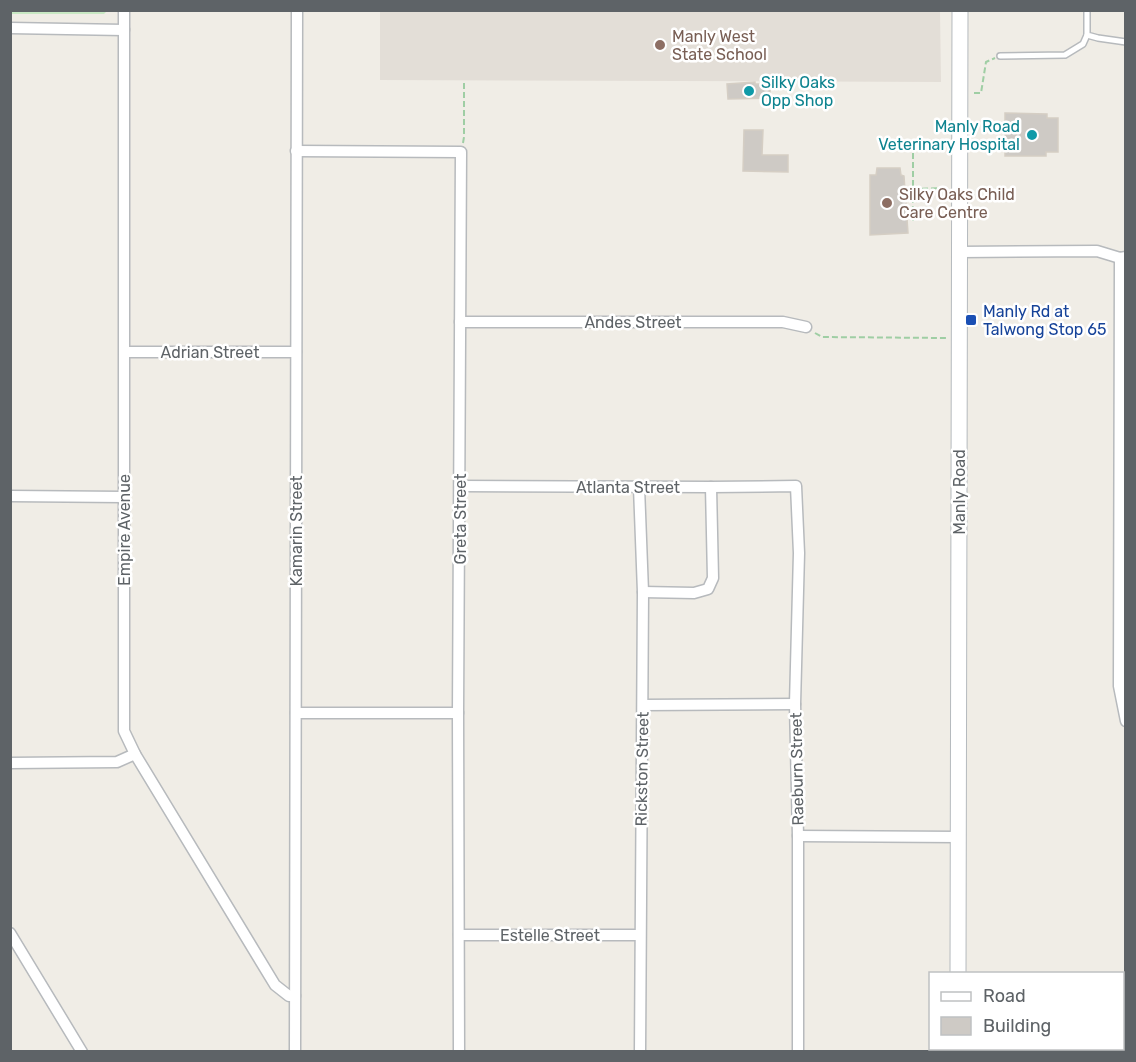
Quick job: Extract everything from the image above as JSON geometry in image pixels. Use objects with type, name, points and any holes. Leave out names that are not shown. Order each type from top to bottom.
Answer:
[{"type":"main road","name":"Manly Road","points":[[958,972],[960,10]]},
{"type":"street","name":"Empire Avenue","points":[[124,10],[124,732],[135,754],[275,985],[289,996],[295,996]]},
{"type":"street","name":"Kamarin Street","points":[[295,1052],[297,10]]},
{"type":"street","points":[[10,28],[124,30]]},
{"type":"street","points":[[296,151],[461,152]]},
{"type":"street","name":"Greta Street","points":[[459,1052],[461,152]]},
{"type":"street","points":[[960,252],[1097,251],[1123,257],[1123,579],[1119,686],[1125,721]]},
{"type":"street","name":"Andes Street","points":[[460,322],[783,322],[806,327]]},
{"type":"street","name":"Adrian Street","points":[[125,352],[296,352]]},
{"type":"street","name":"Atlanta Street","points":[[460,486],[796,486]]},
{"type":"street","name":"Raeburn Street","points":[[796,486],[799,553],[795,704],[798,836],[798,1052]]},
{"type":"street","name":"Rickston Street","points":[[639,487],[642,592],[640,1052]]},
{"type":"street","points":[[642,592],[694,593],[708,589],[712,578],[711,487]]},
{"type":"street","points":[[10,496],[123,497]]},
{"type":"street","points":[[642,705],[795,704]]},
{"type":"street","points":[[296,713],[458,713]]},
{"type":"street","points":[[10,763],[117,762],[135,754]]},
{"type":"street","points":[[798,836],[958,837]]},
{"type":"street","points":[[10,933],[82,1052]]},
{"type":"street","name":"Estelle Street","points":[[459,935],[640,935]]},
{"type":"lane","points":[[1000,56],[1065,55],[1083,44],[1087,35],[1087,10]]},
{"type":"lane","points":[[1087,35],[1125,42]]},
{"type":"path","points":[[974,93],[981,93],[986,62],[1000,56]]},
{"type":"path","points":[[461,152],[464,137],[464,82]]},
{"type":"path","points":[[913,144],[913,221]]},
{"type":"path","points":[[914,189],[946,189]]},
{"type":"path","points":[[806,327],[822,337],[946,338]]},
{"type":"shaded area","name":"Manly West State School","points":[[380,11],[940,11],[941,82],[380,80]]},
{"type":"green space","points":[[11,10],[107,11],[104,14],[11,14]]},
{"type":"building","name":"Silky Oaks Opp Shop","points":[[755,82],[755,84],[770,84],[770,98],[728,99],[727,84]]},
{"type":"building","name":"Manly Road Veterinary Hospital","points":[[1005,113],[1047,114],[1047,118],[1058,118],[1058,152],[1046,152],[1046,156],[1005,156]]},
{"type":"building","points":[[744,130],[763,130],[762,155],[788,155],[788,172],[743,171]]},
{"type":"building","points":[[877,168],[900,168],[901,175],[904,176],[908,233],[870,235],[870,175],[876,175]]},
{"type":"place","name":"Manly West State School","points":[[660,45]]},
{"type":"place","name":"Silky Oaks Opp Shop","points":[[749,91]]},
{"type":"place","name":"Manly Road Veterinary Hospital","points":[[1032,135]]},
{"type":"place","name":"Silky Oaks Child Care Centre","points":[[887,203]]},
{"type":"place","name":"Manly Rd at Talwong Stop 65","points":[[971,320]]}]
